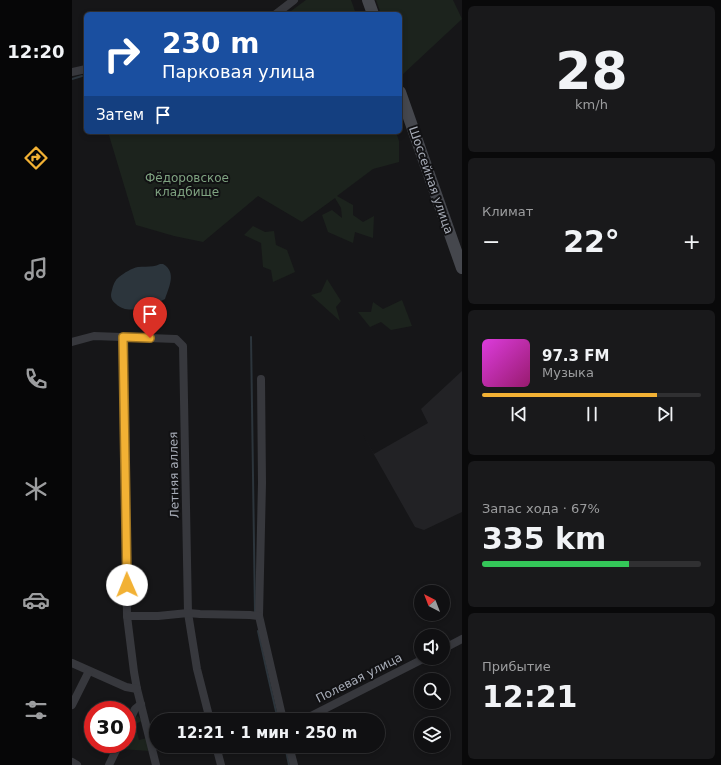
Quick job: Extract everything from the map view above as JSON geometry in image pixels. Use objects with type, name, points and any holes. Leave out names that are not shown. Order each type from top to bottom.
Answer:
[{"type":"main road","points":[[368,0],[372,12]]},
{"type":"main road","name":"Шоссейная улица","points":[[402,98],[462,268]]},
{"type":"street","points":[[279,12],[294,0]]},
{"type":"street","points":[[72,72],[84,69]]},
{"type":"street","points":[[72,340],[94,336],[123,337],[127,616],[137,689],[156,765]]},
{"type":"street","name":"Летняя аллея","points":[[123,337],[176,339],[183,346],[188,613],[197,669],[208,713]]},
{"type":"street","points":[[261,379],[262,483],[259,616],[281,713]]},
{"type":"street","points":[[127,616],[158,616],[188,613],[259,616]]},
{"type":"street","points":[[450,646],[462,640]]},
{"type":"street","points":[[72,663],[126,687],[137,689]]},
{"type":"street","name":"Полевая улица","points":[[317,713],[414,664]]},
{"type":"street","points":[[72,705],[89,671]]},
{"type":"street","points":[[136,708],[141,704]]},
{"type":"street","points":[[109,765],[115,753]]},
{"type":"street","points":[[218,753],[221,765]]},
{"type":"street","points":[[291,753],[294,765]]},
{"type":"street","points":[[72,762],[78,765]]},
{"type":"shaded area","points":[[160,264],[167,267],[171,275],[170,285],[165,299],[147,307],[133,310],[121,308],[113,301],[111,298],[111,292],[114,283],[119,277],[136,268]]},
{"type":"shaded area","points":[[462,371],[462,512],[424,530],[415,527],[363,435],[374,454],[428,423],[421,409]]},
{"type":"green space","points":[[306,0],[351,0],[355,12],[290,12]]},
{"type":"green space","points":[[376,0],[453,0],[462,19],[402,75],[402,12],[380,12]]},
{"type":"green space","name":"Фёдоровское кладбище","points":[[109,134],[397,134],[399,141],[399,162],[373,169],[337,196],[353,205],[353,215],[363,222],[374,216],[373,238],[355,232],[353,243],[328,232],[322,215],[332,210],[342,218],[341,208],[335,198],[302,222],[258,196],[203,242],[174,236],[136,225]]},
{"type":"green space","points":[[253,226],[265,232],[274,231],[276,245],[287,250],[295,272],[273,282],[271,270],[263,267],[261,243],[244,235]]},
{"type":"green space","points":[[327,279],[341,301],[336,307],[340,321],[311,295],[321,292]]},
{"type":"green space","points":[[402,300],[412,326],[391,330],[381,322],[370,327],[358,312],[371,312],[373,302],[383,309]]},
{"type":"green space","points":[[138,716],[142,721],[136,724],[136,717]]},
{"type":"green space","points":[[136,728],[139,740],[147,738],[149,751],[136,750]]},
{"type":"waterway","points":[[72,79],[82,76]]},
{"type":"waterway","points":[[251,337],[255,613]]},
{"type":"waterway","points":[[258,631],[276,713]]},
{"type":"waterway","points":[[286,753],[289,765]]},
{"type":"route","points":[[127,585],[123,337],[150,338]]}]
